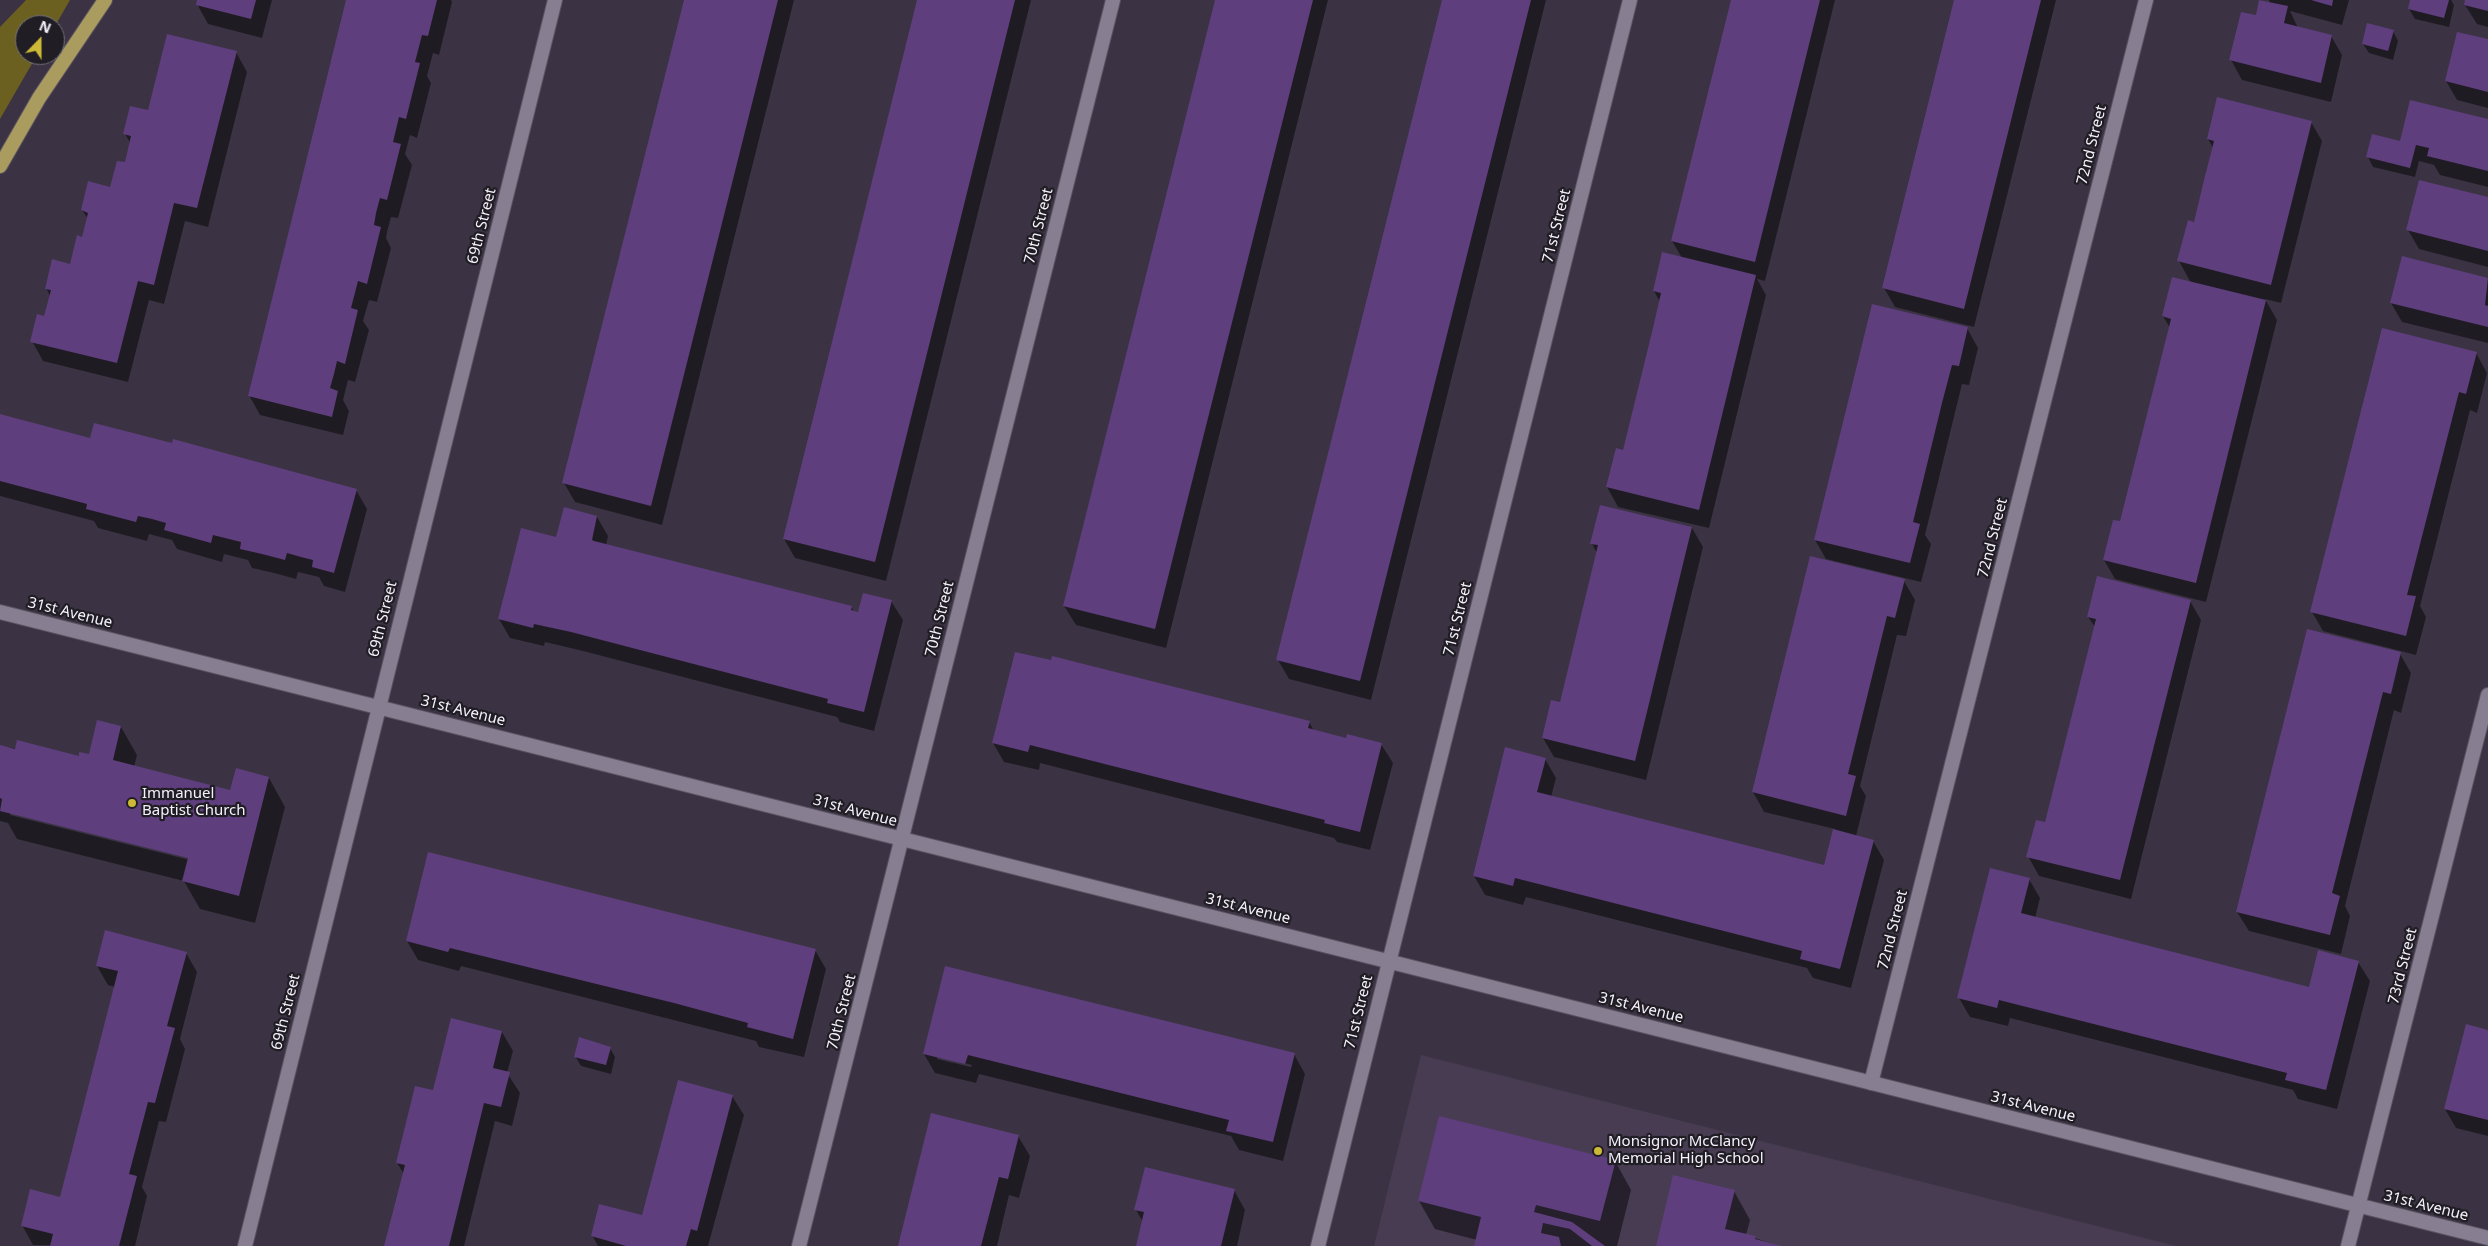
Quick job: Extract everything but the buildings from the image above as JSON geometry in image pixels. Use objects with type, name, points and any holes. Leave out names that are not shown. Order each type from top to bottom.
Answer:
[{"type":"main road","points":[[0,166],[39,98],[105,0]]},
{"type":"street","name":"69th Street","points":[[245,1246],[555,0]]},
{"type":"street","name":"70th Street","points":[[799,1246],[1113,0]]},
{"type":"street","name":"71st Street","points":[[1318,1246],[1630,0]]},
{"type":"street","name":"72nd Street","points":[[1871,1083],[2146,0]]},
{"type":"street","name":"31st Avenue","points":[[0,612],[2488,1238]]},
{"type":"street","name":"73rd Street","points":[[2348,1246],[2488,694]]},
{"type":"shaded area","points":[[26,0],[70,0],[61,15],[15,15],[15,65],[31,65],[0,119],[0,27]]},
{"type":"shaded area","name":"Monsignor McClancy Memorial High School","points":[[1421,1055],[2176,1246],[1374,1246]]},
{"type":"place","name":"Immanuel Baptist Church","points":[[132,803]]},
{"type":"place","name":"Monsignor McClancy Memorial High School","points":[[1598,1151]]}]
